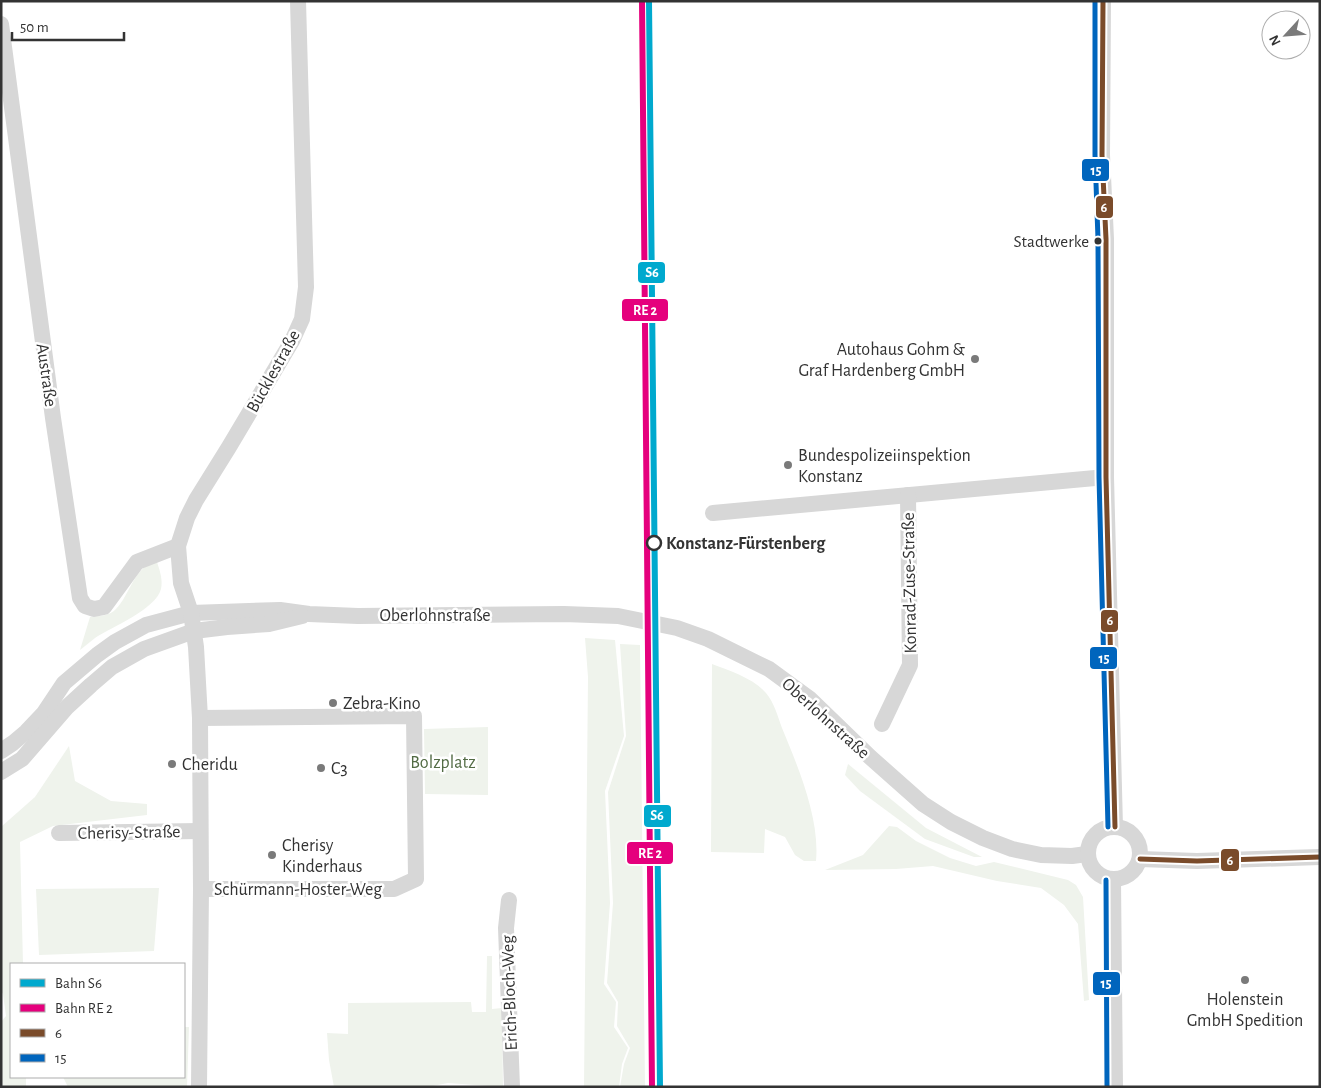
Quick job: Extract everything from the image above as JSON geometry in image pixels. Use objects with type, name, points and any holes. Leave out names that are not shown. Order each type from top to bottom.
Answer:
[{"type":"street","name":"Bücklestraße","points":[[194,631],[191,613],[181,583],[178,546],[187,518],[292,341],[302,319],[306,287],[298,1]]},
{"type":"street","points":[[1103,1],[1102,155],[1106,240],[1106,477],[1115,827]]},
{"type":"street","name":"Austraße","points":[[1,24],[53,418],[80,598],[85,606],[94,609],[104,607],[137,562],[178,546]]},
{"type":"street","name":"Konrad-Zuse-Straße","points":[[713,513],[1106,477]]},
{"type":"street","name":"Konrad-Zuse-Straße","points":[[882,724],[910,665],[908,495]]},
{"type":"street","name":"Oberlohnstraße","points":[[1,751],[26,732],[44,713],[64,683],[97,655],[115,642],[146,625],[191,613],[280,610],[309,614],[464,616],[564,614],[618,616],[677,628],[708,639],[769,669],[810,699],[870,757],[923,804],[951,822],[983,838],[1012,849],[1041,855],[1072,856],[1087,854]]},
{"type":"street","name":"Oberlohnstraße","points":[[1,772],[22,759],[67,707],[112,668],[155,644],[194,631],[269,624],[309,614]]},
{"type":"street","name":"Cherisy-Straße","points":[[194,631],[200,718],[201,890],[192,968],[199,1087]]},
{"type":"street","name":"Schürmann-Hoster-Weg","points":[[200,718],[414,716],[416,879],[394,889],[201,890]]},
{"type":"street","points":[[1115,827],[1122,828],[1135,837],[1140,859],[1133,872],[1127,877],[1113,880],[1103,878],[1095,872],[1087,854],[1091,840],[1095,835],[1108,828],[1115,827]]},
{"type":"street","name":"Cherisy-Straße","points":[[58,833],[200,831]]},
{"type":"street","points":[[1140,859],[1197,861],[1320,857]]},
{"type":"street","points":[[1113,880],[1114,1087]]},
{"type":"street","name":"Erich-Bloch-Weg","points":[[509,900],[506,928],[512,1087]]},
{"type":"green space","points":[[157,562],[162,582],[161,589],[151,604],[95,638],[80,650],[90,617],[114,611],[143,568]]},
{"type":"green space","points":[[585,638],[615,640],[624,736],[605,791],[610,903],[604,984],[616,1002],[614,1027],[628,1048],[622,1064],[619,1087],[584,1087],[588,677]]},
{"type":"green space","points":[[620,644],[640,645],[645,1087],[620,1087],[624,1064],[630,1048],[617,1026],[618,1002],[607,983],[613,903],[608,792],[626,736]]},
{"type":"green space","points":[[712,664],[755,683],[766,693],[776,710],[795,759],[811,810],[815,828],[816,861],[804,861],[795,855],[785,837],[765,829],[764,853],[711,852]]},
{"type":"green space","name":"Bolzplatz","points":[[488,727],[488,795],[425,794],[424,729]]},
{"type":"green space","points":[[69,746],[75,781],[111,801],[147,804],[147,815],[53,826],[20,842],[23,963],[10,963],[10,1078],[26,1078],[26,1087],[1,1087],[1,1022],[6,1016],[1,991],[1,827],[35,797]]},
{"type":"green space","points":[[848,764],[926,828],[982,857],[974,857],[925,839],[860,791],[845,775]]},
{"type":"green space","points":[[889,826],[897,827],[916,841],[950,858],[976,866],[994,862],[1068,880],[1076,885],[1083,897],[1089,1000],[1084,1001],[1078,924],[1064,905],[1041,888],[997,881],[933,866],[896,869],[825,870],[863,855]]},
{"type":"green space","points":[[159,888],[154,951],[39,955],[36,889]]},
{"type":"green space","points":[[487,956],[492,956],[492,1009],[502,1008],[503,1087],[448,1083],[427,1087],[334,1087],[327,1033],[348,1034],[348,1003],[471,1002],[472,1012],[486,1012]]},
{"type":"green space","points":[[185,1027],[189,1027],[187,1087],[68,1087],[64,1078],[185,1078]]},
{"type":"rail line","name":"S6","points":[[649,1],[660,1087]]},
{"type":"transit line","points":[[642,1],[652,1087]]},
{"type":"transit line","name":"15","points":[[1095,1],[1099,477],[1108,827]]},
{"type":"transit line","name":"6","points":[[1103,1],[1102,155],[1106,239],[1106,477],[1115,827]]},
{"type":"transit line","name":"6","points":[[1140,859],[1197,861],[1320,857]]},
{"type":"transit line","name":"15","points":[[1106,880],[1107,1087]]},
{"type":"place","name":"Stadtwerke","points":[[1098,241]]},
{"type":"place","name":"Autohaus Gohm & Graf Hardenberg GmbH","points":[[975,359]]},
{"type":"place","name":"Bundespolizeiinspektion Konstanz","points":[[788,465]]},
{"type":"place","name":"Konstanz-Fürstenberg","points":[[654,543]]},
{"type":"place","name":"Zebra-Kino","points":[[333,703]]},
{"type":"place","name":"Cheridu","points":[[172,764]]},
{"type":"place","name":"C3","points":[[321,768]]},
{"type":"place","name":"Cherisy Kinderhaus","points":[[272,855]]},
{"type":"place","name":"Holenstein GmbH Spedition","points":[[1245,980]]}]
